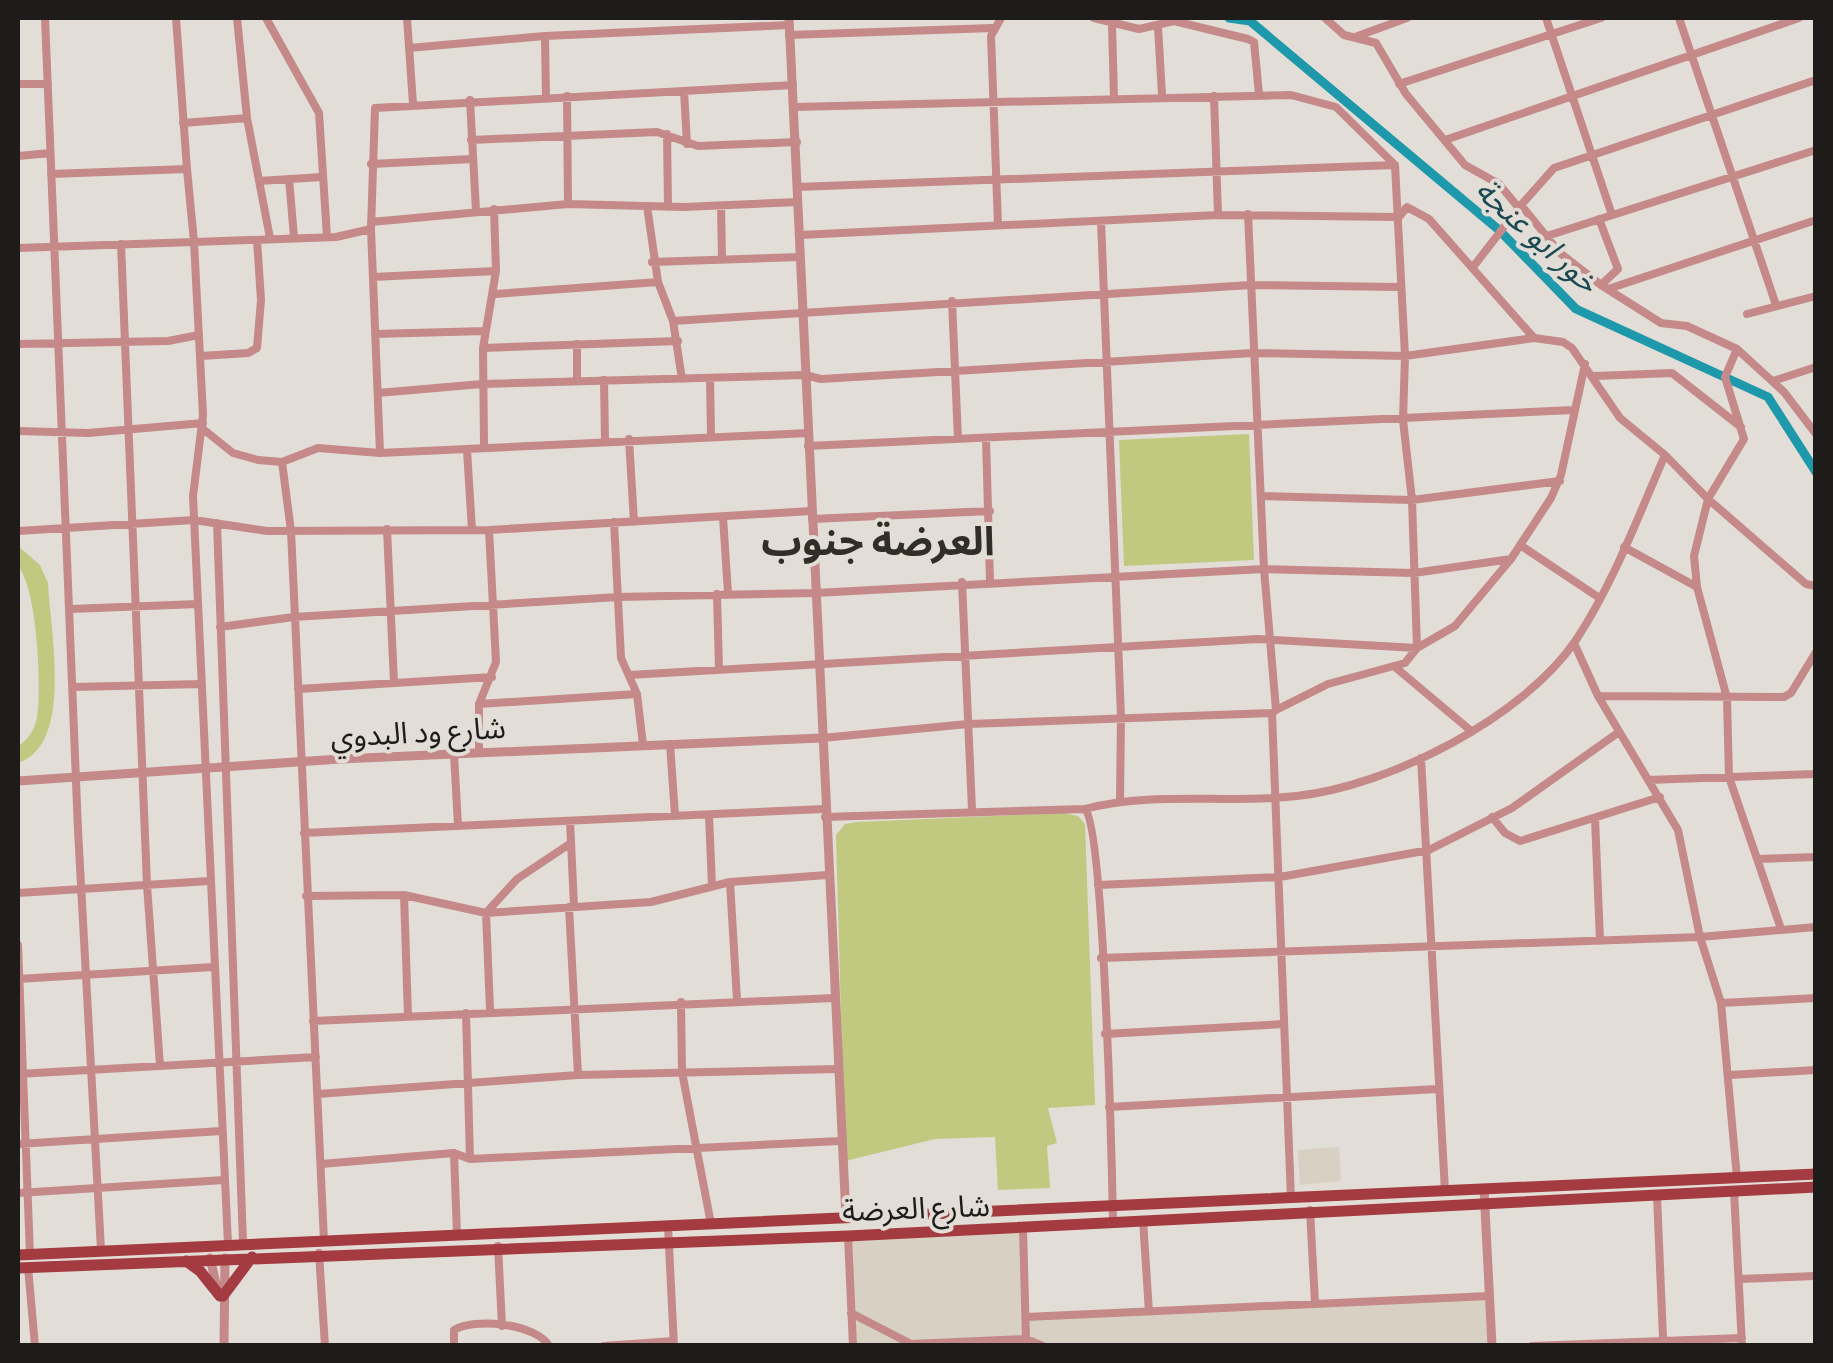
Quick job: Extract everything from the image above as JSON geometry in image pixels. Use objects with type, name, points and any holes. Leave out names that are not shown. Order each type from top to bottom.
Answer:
[{"type":"main road","name":"شارع العرضة","points":[[23,1261],[101,1250],[226,1244],[498,1246],[668,1233],[711,1224],[1816,1174]]},
{"type":"main road","name":"شارع العرضة","points":[[23,1261],[210,1260],[457,1235],[848,1236],[1310,1210],[1816,1188]]},
{"type":"main road","points":[[186,1261],[200,1270],[222,1305],[252,1257]]},
{"type":"street","points":[[45,18],[76,778],[101,1250]]},
{"type":"street","points":[[176,18],[194,242],[203,426],[194,470],[194,520],[224,1180],[224,1346]]},
{"type":"street","points":[[237,18],[247,118],[270,238]]},
{"type":"street","points":[[266,18],[319,113],[327,237]]},
{"type":"street","points":[[407,18],[412,104]]},
{"type":"street","points":[[658,18],[659,30]]},
{"type":"street","points":[[998,225],[992,28],[1001,18]]},
{"type":"street","points":[[1094,18],[1112,26],[1158,27],[1174,21],[1254,42],[1258,94]]},
{"type":"street","points":[[1325,18],[1344,36],[1376,43],[1399,84],[1448,138],[1471,171],[1498,184],[1567,259],[1661,323],[1687,326],[1737,348],[1774,381],[1816,434]]},
{"type":"street","points":[[1356,37],[1407,18]]},
{"type":"street","points":[[1546,18],[1612,214]]},
{"type":"street","points":[[1399,84],[1601,18]]},
{"type":"street","points":[[1678,18],[1776,304]]},
{"type":"street","points":[[1448,138],[1799,18]]},
{"type":"street","points":[[409,48],[659,30],[789,26],[992,28]]},
{"type":"street","points":[[789,26],[796,107],[827,875],[846,1217]]},
{"type":"street","points":[[1112,26],[1114,97]]},
{"type":"street","points":[[1158,27],[1162,95]]},
{"type":"street","points":[[545,36],[546,97]]},
{"type":"street","points":[[1473,267],[1554,168],[1816,80]]},
{"type":"street","points":[[18,84],[48,84]]},
{"type":"street","points":[[380,453],[371,226],[375,108],[794,85]]},
{"type":"street","points":[[684,90],[686,144]]},
{"type":"street","points":[[796,107],[1258,94],[1311,98],[1336,107],[1395,165],[1406,356],[1403,420],[1412,500],[1417,648],[1412,659],[1396,667],[1328,684],[1274,711],[968,724],[822,738]]},
{"type":"street","points":[[567,96],[568,204]]},
{"type":"street","points":[[1214,96],[1218,215]]},
{"type":"street","points":[[470,100],[476,211]]},
{"type":"street","points":[[183,123],[247,118]]},
{"type":"street","points":[[471,140],[666,134],[686,144],[796,142]]},
{"type":"street","points":[[666,134],[668,207]]},
{"type":"street","points":[[1548,236],[1816,150]]},
{"type":"street","points":[[18,156],[50,152]]},
{"type":"street","points":[[371,164],[472,159]]},
{"type":"street","points":[[797,187],[1395,165]]},
{"type":"street","points":[[51,174],[188,169]]},
{"type":"street","points":[[259,181],[322,177]]},
{"type":"street","points":[[289,179],[294,238]]},
{"type":"street","points":[[18,248],[327,237],[371,226],[476,211],[568,204],[668,207],[798,202]]},
{"type":"street","points":[[647,206],[652,262],[673,321],[682,379]]},
{"type":"street","points":[[721,206],[722,258]]},
{"type":"street","points":[[800,236],[1248,214],[1398,217],[1407,207],[1419,211],[1534,338]]},
{"type":"street","points":[[484,446],[483,348],[495,294],[494,210]]},
{"type":"street","points":[[1248,214],[1274,711],[1291,1199]]},
{"type":"street","points":[[1599,219],[1618,269],[1605,287]]},
{"type":"street","points":[[1605,287],[1816,220]]},
{"type":"street","points":[[1101,221],[1122,716],[1120,800]]},
{"type":"street","points":[[200,356],[248,354],[257,348],[261,300],[257,240]]},
{"type":"street","points":[[121,244],[147,885],[160,1066]]},
{"type":"street","points":[[652,262],[800,258]]},
{"type":"street","points":[[373,277],[496,271]]},
{"type":"street","points":[[495,294],[658,282]]},
{"type":"street","points":[[673,321],[1250,285],[1401,287]]},
{"type":"street","points":[[1747,314],[1816,296]]},
{"type":"street","points":[[952,301],[958,439]]},
{"type":"street","points":[[375,334],[486,331]]},
{"type":"street","points":[[18,344],[124,342],[199,335]]},
{"type":"street","points":[[378,393],[577,380],[805,375],[821,379],[1253,354],[1406,356],[1534,338],[1568,344],[1595,376],[1620,418],[1806,584],[1816,586]]},
{"type":"street","points":[[483,348],[678,341]]},
{"type":"street","points":[[577,344],[577,380]]},
{"type":"street","points":[[1737,348],[1725,382],[1742,428],[1742,444],[1708,498],[1695,547],[1697,587],[1726,698],[1729,777],[1781,929]]},
{"type":"street","points":[[629,675],[1269,639],[1417,648],[1454,626],[1511,559],[1560,481],[1586,364]]},
{"type":"street","points":[[1774,381],[1816,367]]},
{"type":"street","points":[[1595,376],[1672,373],[1742,428]]},
{"type":"street","points":[[710,378],[711,435]]},
{"type":"street","points":[[604,380],[606,440]]},
{"type":"street","points":[[808,446],[1573,410]]},
{"type":"street","points":[[18,431],[203,426],[234,453],[282,462],[318,448],[380,453],[808,433]]},
{"type":"street","points":[[986,438],[990,581]]},
{"type":"street","points":[[630,439],[634,522]]},
{"type":"street","points":[[467,450],[472,530]]},
{"type":"street","points":[[304,833],[708,814],[1085,809],[1120,800],[1276,798],[1361,784],[1421,758],[1470,730],[1530,688],[1574,643],[1665,456]]},
{"type":"street","points":[[282,462],[291,531],[318,1094],[324,1346]]},
{"type":"street","points":[[1261,496],[1412,500],[1560,481]]},
{"type":"street","points":[[18,531],[194,520],[231,528],[291,531],[489,530],[722,516],[990,511]]},
{"type":"street","points":[[722,516],[728,592]]},
{"type":"street","points":[[614,522],[621,658],[637,694],[644,745]]},
{"type":"street","points":[[216,523],[243,1244]]},
{"type":"street","points":[[387,530],[394,683]]},
{"type":"street","points":[[479,752],[479,704],[496,662],[489,530]]},
{"type":"street","points":[[1520,545],[1598,596]]},
{"type":"street","points":[[1624,547],[1697,587]]},
{"type":"street","points":[[220,627],[294,617],[618,597],[815,593],[962,582],[1264,569],[1414,573],[1511,559]]},
{"type":"street","points":[[962,582],[972,810]]},
{"type":"street","points":[[716,594],[719,669]]},
{"type":"street","points":[[70,609],[198,604]]},
{"type":"street","points":[[1574,643],[1598,696],[1678,830],[1700,937],[1721,1003],[1737,1178]]},
{"type":"street","points":[[1598,696],[1784,697],[1791,693],[1816,652]]},
{"type":"street","points":[[1396,667],[1470,730]]},
{"type":"street","points":[[298,689],[492,678]]},
{"type":"street","points":[[74,687],[202,684]]},
{"type":"street","points":[[479,704],[637,694]]},
{"type":"street","points":[[1098,885],[1280,877],[1430,850],[1512,808],[1620,732]]},
{"type":"street","name":"شارع ود البدوي","points":[[18,780],[479,752],[822,738]]},
{"type":"street","points":[[670,744],[676,816]]},
{"type":"street","points":[[454,754],[458,825]]},
{"type":"street","points":[[1421,758],[1430,850],[1444,1191]]},
{"type":"street","points":[[1648,780],[1816,774]]},
{"type":"street","points":[[1492,817],[1505,834],[1520,842],[1660,796]]},
{"type":"street","points":[[1085,809],[1093,822],[1098,885],[1114,1221]]},
{"type":"street","points":[[708,814],[712,886]]},
{"type":"street","points":[[1594,818],[1600,941]]},
{"type":"street","points":[[570,821],[578,1075]]},
{"type":"street","points":[[490,1010],[486,912],[517,879],[571,843]]},
{"type":"street","points":[[1758,859],[1816,857]]},
{"type":"street","points":[[306,896],[404,895],[486,912],[669,899],[730,882],[827,875]]},
{"type":"street","points":[[18,907],[18,892],[209,882]]},
{"type":"street","points":[[730,882],[737,1000]]},
{"type":"street","points":[[404,895],[408,1016]]},
{"type":"street","points":[[1101,958],[1700,937],[1816,926]]},
{"type":"street","points":[[18,945],[22,1144],[28,1192],[23,1261],[35,1346]]},
{"type":"street","points":[[18,979],[213,967]]},
{"type":"street","points":[[313,1021],[573,1006],[834,998]]},
{"type":"street","points":[[1721,1003],[1816,998]]},
{"type":"street","points":[[681,1002],[682,1072],[711,1224]]},
{"type":"street","points":[[466,1013],[470,1158]]},
{"type":"street","points":[[1105,1034],[1284,1024]]},
{"type":"street","points":[[20,1074],[316,1057]]},
{"type":"street","points":[[318,1094],[578,1075],[837,1069]]},
{"type":"street","points":[[1730,1075],[1816,1070]]},
{"type":"street","points":[[1109,1107],[1438,1089]]},
{"type":"street","points":[[22,1144],[57,1144],[96,1136],[221,1131]]},
{"type":"street","points":[[321,1164],[454,1153],[470,1158],[840,1141]]},
{"type":"street","points":[[454,1153],[457,1235]]},
{"type":"street","points":[[18,1193],[224,1180]]},
{"type":"street","points":[[1484,1190],[1492,1346]]},
{"type":"street","points":[[1532,1346],[1663,1338],[1742,1342],[1734,1192]]},
{"type":"street","points":[[1657,1196],[1663,1338]]},
{"type":"street","points":[[1310,1210],[1315,1302]]},
{"type":"street","points":[[1143,1220],[1150,1312]]},
{"type":"street","points":[[1023,1228],[1026,1338]]},
{"type":"street","points":[[604,1346],[673,1343],[668,1233]]},
{"type":"street","points":[[848,1236],[852,1346]]},
{"type":"street","points":[[208,1245],[222,1305]]},
{"type":"street","points":[[498,1246],[502,1326]]},
{"type":"street","points":[[1739,1279],[1816,1276]]},
{"type":"street","points":[[1026,1317],[1489,1296]]},
{"type":"street","points":[[851,1313],[911,1344],[1026,1338],[1043,1346]]},
{"type":"street","points":[[454,1346],[453,1333],[461,1325],[532,1328],[549,1346]]},
{"type":"shaded area","points":[[1339,1147],[1341,1181],[1300,1185],[1298,1150]]},
{"type":"shaded area","points":[[1023,1228],[1026,1316],[1489,1296],[1492,1345],[852,1345],[848,1236]]},
{"type":"green space","points":[[1249,434],[1254,560],[1124,566],[1119,440]]},
{"type":"green space","points":[[18,546],[40,565],[48,583],[55,684],[47,734],[35,752],[18,763],[18,747],[36,722],[39,689],[34,617],[25,578],[18,567]]},
{"type":"green space","points":[[1063,813],[1078,816],[1085,824],[1095,1105],[1048,1108],[1057,1143],[1047,1146],[1050,1188],[998,1190],[995,1137],[935,1139],[845,1161],[836,835],[845,824],[857,822]]},
{"type":"waterway","name":"خور ابو عنجة","points":[[1229,18],[1250,21],[1499,230],[1576,309],[1768,397],[1816,472]]},
{"type":"district","name":"العرضة جنوب","points":[[878,539]]}]
